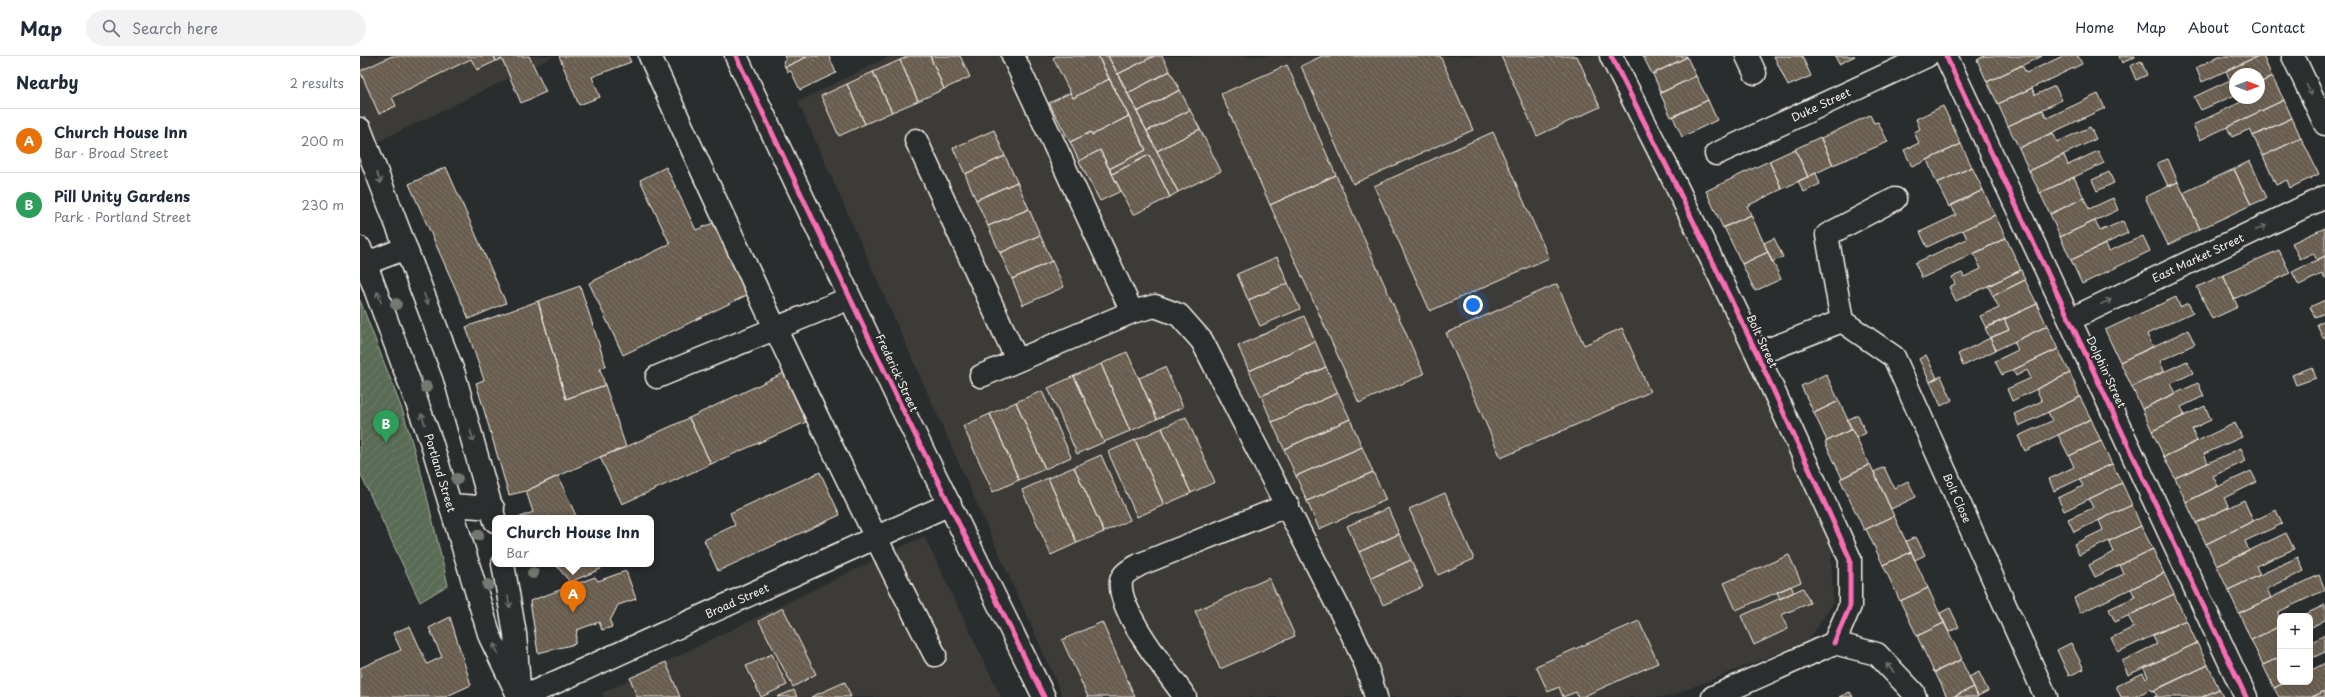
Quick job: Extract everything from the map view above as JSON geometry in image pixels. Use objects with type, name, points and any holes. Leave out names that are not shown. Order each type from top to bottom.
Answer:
[{"type":"street","points":[[650,56],[774,329],[875,538],[935,655]]},
{"type":"street","name":"Frederick Street","points":[[736,56],[850,298],[1044,697]]},
{"type":"street","points":[[1013,56],[1132,312]]},
{"type":"street","name":"Bolt Street","points":[[1611,56],[1671,175],[1757,354],[1850,559],[1850,606],[1834,643]]},
{"type":"street","name":"Duke Street","points":[[1716,154],[1927,56]]},
{"type":"street","name":"Dolphin Street","points":[[1946,56],[2071,319],[2246,697]]},
{"type":"street","points":[[2293,56],[2325,124]]},
{"type":"street","points":[[360,128],[454,374],[494,515],[451,505]]},
{"type":"street","points":[[916,140],[1017,360]]},
{"type":"street","name":"East Market Street","points":[[2071,319],[2325,197]]},
{"type":"street","points":[[1757,354],[1842,321],[1827,235],[1895,199]]},
{"type":"street","points":[[363,256],[406,248]]},
{"type":"street","name":"Portland Street","points":[[363,256],[431,441],[490,637],[519,697]]},
{"type":"street","points":[[658,377],[850,298]]},
{"type":"street","points":[[981,376],[1132,312],[1155,306],[1179,315],[1202,341],[1288,505],[1366,664],[1376,697]]},
{"type":"street","name":"Bolt Close","points":[[1842,321],[1894,357],[2046,697]]},
{"type":"street","name":"Broad Street","points":[[524,697],[950,504]]},
{"type":"street","points":[[1185,697],[1132,620],[1122,599],[1121,580],[1127,571],[1141,564],[1288,505]]},
{"type":"street","name":"Portland Street","points":[[503,567],[515,634],[519,697]]},
{"type":"street","points":[[1713,697],[1834,643],[1877,654],[1913,692],[1915,697]]},
{"type":"shaded area","points":[[360,56],[555,56],[367,147],[360,129]]},
{"type":"shaded area","points":[[890,56],[1606,56],[1743,347],[1831,548],[1833,603],[1808,641],[1668,697],[1063,697],[798,102]]},
{"type":"shaded area","points":[[924,536],[1001,697],[604,697],[602,693]]},
{"type":"green space","points":[[360,300],[403,412],[422,476],[448,585],[420,602],[360,473]]},
{"type":"building","points":[[392,56],[494,56],[496,61],[477,70],[471,59],[392,97],[396,106],[379,114],[360,71]]},
{"type":"building","points":[[494,56],[529,56],[546,92],[521,103],[502,59],[496,61]]},
{"type":"building","points":[[559,56],[628,56],[631,62],[592,77],[600,97],[579,105]]},
{"type":"building","points":[[784,56],[809,56],[785,67],[783,61],[786,60]]},
{"type":"building","points":[[809,56],[829,56],[836,73],[800,90],[791,71],[788,72],[785,67]]},
{"type":"building","points":[[909,56],[930,56],[944,89],[918,101],[900,60]]},
{"type":"building","points":[[930,56],[960,56],[970,77],[944,89]]},
{"type":"building","points":[[1056,56],[1098,56],[1109,79],[1073,98],[1053,58]]},
{"type":"building","points":[[1098,56],[1108,56],[1178,192],[1170,197],[1149,155],[1112,174],[1109,169],[1146,150]]},
{"type":"building","points":[[1108,56],[1154,56],[1118,74]]},
{"type":"building","points":[[1154,56],[1162,56],[1170,71],[1128,93],[1118,74]]},
{"type":"building","points":[[1322,56],[1440,56],[1473,130],[1353,184],[1301,66]]},
{"type":"building","points":[[1501,56],[1577,56],[1600,107],[1537,136]]},
{"type":"building","points":[[1643,56],[1687,56],[1687,57],[1652,74]]},
{"type":"building","points":[[1774,56],[1802,56],[1811,76],[1788,86]]},
{"type":"building","points":[[1835,56],[1855,56],[1839,64]]},
{"type":"building","points":[[1984,56],[2042,56],[1987,82],[1977,60]]},
{"type":"building","points":[[2063,56],[2078,56],[2082,64],[1998,104],[1987,82],[2022,65],[2026,73]]},
{"type":"building","points":[[2119,56],[2135,56],[2135,57],[2122,63]]},
{"type":"building","points":[[2219,56],[2258,56],[2232,68],[2229,68],[2229,69],[2202,82],[2196,68]]},
{"type":"building","points":[[2258,56],[2263,56],[2272,77],[2265,80],[2265,68],[2232,68]]},
{"type":"building","points":[[1687,57],[1696,76],[1661,93],[1653,74]]},
{"type":"building","points":[[900,60],[918,101],[892,112],[873,72]]},
{"type":"building","points":[[2141,61],[2147,75],[2136,80],[2130,66]]},
{"type":"building","points":[[1287,65],[1336,175],[1270,205],[1221,94]]},
{"type":"building","points":[[2229,70],[2229,78],[2226,71]]},
{"type":"building","points":[[1170,71],[1180,90],[1137,112],[1128,93]]},
{"type":"building","points":[[873,72],[892,112],[865,124],[847,84]]},
{"type":"building","points":[[1696,76],[1708,100],[1671,117],[1660,93]]},
{"type":"building","points":[[2272,77],[2284,100],[2200,140],[2193,125],[2237,104],[2265,104],[2265,80]]},
{"type":"building","points":[[1109,79],[1129,116],[1092,135],[1091,132],[1070,142],[1049,103],[1070,93],[1073,98]]},
{"type":"building","points":[[2229,80],[2229,98],[2201,110],[2194,97]]},
{"type":"building","points":[[847,84],[865,124],[839,136],[821,96]]},
{"type":"building","points":[[2055,86],[2062,100],[2008,126],[1998,104],[2032,88],[2035,95]]},
{"type":"building","points":[[1180,90],[1190,110],[1147,131],[1137,112]]},
{"type":"building","points":[[2098,94],[2105,108],[2019,148],[2008,126],[2043,110],[2047,118]]},
{"type":"building","points":[[1708,100],[1717,120],[1682,137],[1673,117]]},
{"type":"building","points":[[2284,100],[2292,118],[2253,136],[2250,129],[2232,137],[2227,127]]},
{"type":"building","points":[[1943,106],[1961,144],[1912,167],[1904,150],[1919,143],[1914,132],[1920,129],[1916,119]]},
{"type":"building","points":[[1190,110],[1200,129],[1157,151],[1147,131]]},
{"type":"building","points":[[1870,115],[1874,123],[1878,122],[1888,142],[1833,165],[1821,138]]},
{"type":"building","points":[[1129,116],[1146,150],[1109,169],[1100,150],[1079,161],[1070,142],[1091,132],[1092,135]]},
{"type":"building","points":[[2292,118],[2301,138],[2263,156],[2253,136]]},
{"type":"building","points":[[2090,127],[2096,139],[2029,171],[2019,148],[2053,133],[2057,142]]},
{"type":"building","points":[[1200,129],[1221,171],[1178,192],[1157,151]]},
{"type":"building","points":[[994,130],[1005,156],[965,174],[953,148]]},
{"type":"building","points":[[1493,132],[1549,258],[1430,311],[1374,186]]},
{"type":"building","points":[[1820,137],[1833,165],[1808,177],[1795,149]]},
{"type":"building","points":[[2301,138],[2319,174],[2290,188],[2287,180],[2276,185],[2263,156]]},
{"type":"building","points":[[1961,144],[1972,167],[1937,183],[1927,160]]},
{"type":"building","points":[[1795,149],[1808,177],[1782,189],[1769,161]]},
{"type":"building","points":[[1100,150],[1121,191],[1100,201],[1079,161]]},
{"type":"building","points":[[2098,151],[2104,163],[2040,193],[2029,171],[2064,155],[2068,165]]},
{"type":"building","points":[[1149,155],[1170,197],[1133,215],[1112,174]]},
{"type":"building","points":[[1005,156],[1017,182],[976,200],[965,174]]},
{"type":"building","points":[[2168,159],[2178,182],[2168,186],[2157,163]]},
{"type":"building","points":[[1769,161],[1782,189],[1747,206],[1751,215],[1723,228],[1706,191]]},
{"type":"building","points":[[2250,161],[2267,198],[2251,205],[2234,169]]},
{"type":"building","points":[[446,167],[506,303],[469,319],[409,184]]},
{"type":"building","points":[[666,167],[696,230],[713,223],[747,295],[623,355],[589,283],[670,244],[640,180]]},
{"type":"building","points":[[1972,167],[1983,190],[1949,207],[1937,183]]},
{"type":"building","points":[[2234,169],[2251,205],[2200,229],[2183,193]]},
{"type":"building","points":[[2109,172],[2114,183],[2097,191],[2092,180]]},
{"type":"building","points":[[1816,173],[1820,184],[1804,192],[1798,181]]},
{"type":"building","points":[[1336,175],[1424,374],[1359,403],[1270,205]]},
{"type":"building","points":[[2074,177],[2084,198],[2050,214],[2040,193]]},
{"type":"building","points":[[1017,182],[1029,209],[988,226],[976,200]]},
{"type":"building","points":[[2178,182],[2200,229],[2168,245],[2145,197]]},
{"type":"building","points":[[1983,190],[1995,215],[1927,247],[1920,232],[1956,215],[1951,205]]},
{"type":"building","points":[[2084,198],[2089,209],[2113,198],[2118,210],[2060,237],[2050,214]]},
{"type":"building","points":[[1029,209],[1040,235],[1000,253],[988,226]]},
{"type":"building","points":[[1751,215],[1768,252],[1742,264],[1724,227]]},
{"type":"building","points":[[1995,215],[2006,238],[1922,278],[1915,263],[1967,239],[1963,230]]},
{"type":"building","points":[[2095,221],[2100,231],[2123,221],[2128,233],[2071,260],[2060,237]]},
{"type":"building","points":[[2325,228],[2325,256],[2317,260],[2313,253],[2300,259],[2292,243]]},
{"type":"building","points":[[1040,235],[1052,261],[1012,279],[1000,253]]},
{"type":"building","points":[[2143,236],[2150,251],[2082,284],[2071,260],[2106,244],[2109,251]]},
{"type":"building","points":[[1774,238],[1783,257],[1772,262],[1764,243]]},
{"type":"building","points":[[2006,238],[2021,270],[1956,301],[1949,287],[1955,284],[1952,277],[1962,273],[1964,277],[1981,269],[1974,254]]},
{"type":"building","points":[[2279,250],[2290,273],[2234,299],[2223,275]]},
{"type":"building","points":[[1768,252],[1781,279],[1755,291],[1742,264]]},
{"type":"building","points":[[2325,256],[2325,279],[2322,274],[2299,285],[2292,272]]},
{"type":"building","points":[[1277,257],[1288,283],[1248,300],[1237,274]]},
{"type":"building","points":[[1052,261],[1064,287],[1023,305],[1012,279]]},
{"type":"building","points":[[2021,270],[2025,280],[1993,296],[1988,286]]},
{"type":"building","points":[[2223,275],[2238,307],[2212,319],[2197,287]]},
{"type":"building","points":[[2025,280],[2037,304],[1986,328],[1980,316],[1999,308],[1993,296]]},
{"type":"building","points":[[1288,283],[1300,309],[1260,326],[1248,300]]},
{"type":"building","points":[[1557,284],[1584,345],[1622,328],[1650,392],[1501,458],[1446,333]]},
{"type":"building","points":[[580,286],[606,366],[600,369],[605,385],[566,399],[538,301]]},
{"type":"building","points":[[2176,297],[2180,307],[2188,303],[2193,312],[2147,334],[2153,347],[2120,362],[2105,330]]},
{"type":"building","points":[[2325,300],[2325,313],[2315,317],[2310,307]]},
{"type":"building","points":[[538,301],[566,399],[605,385],[626,447],[600,457],[526,491],[509,495],[476,383],[484,380],[466,327]]},
{"type":"building","points":[[2037,304],[2047,326],[1996,350],[1990,338],[2009,330],[2004,319]]},
{"type":"building","points":[[1304,316],[1315,341],[1249,371],[1238,346]]},
{"type":"building","points":[[2004,319],[2009,330],[1990,338],[1985,328]]},
{"type":"building","points":[[2325,320],[2325,337],[2323,338],[2317,324]]},
{"type":"building","points":[[2047,326],[2058,349],[2002,375],[1995,361],[2018,350],[2014,342]]},
{"type":"building","points":[[2188,330],[2195,344],[2160,361],[2164,371],[2132,387],[2120,362]]},
{"type":"building","points":[[1990,338],[1996,350],[1963,366],[1958,354]]},
{"type":"building","points":[[1315,341],[1326,367],[1261,396],[1249,371]]},
{"type":"building","points":[[2058,349],[2070,373],[2012,401],[2007,389],[2031,378],[2027,370],[2016,376],[2013,370]]},
{"type":"building","points":[[1127,352],[1157,419],[1130,431],[1101,364]]},
{"type":"building","points":[[1926,355],[1937,378],[1930,382],[1919,359]]},
{"type":"building","points":[[2187,361],[2193,373],[2170,384],[2175,393],[2142,409],[2132,387]]},
{"type":"building","points":[[1101,364],[1130,431],[1104,442],[1074,376]]},
{"type":"building","points":[[1165,367],[1183,407],[1157,419],[1139,378]]},
{"type":"building","points":[[1326,367],[1338,393],[1272,422],[1261,396]]},
{"type":"building","points":[[2312,367],[2316,378],[2296,385],[2292,375]]},
{"type":"building","points":[[784,373],[806,422],[711,464],[689,418]]},
{"type":"building","points":[[2070,373],[2080,397],[2019,426],[2014,414],[2042,401],[2036,389]]},
{"type":"building","points":[[1826,374],[1839,401],[1814,413],[1801,386]]},
{"type":"building","points":[[1074,376],[1104,442],[1077,454],[1048,388]]},
{"type":"building","points":[[1941,376],[1952,400],[1941,406],[1930,382]]},
{"type":"building","points":[[2198,383],[2204,396],[2181,407],[2185,415],[2152,431],[2142,409]]},
{"type":"building","points":[[1042,391],[1071,457],[1045,469],[1016,402]]},
{"type":"building","points":[[1338,393],[1350,419],[1284,449],[1272,422]]},
{"type":"building","points":[[2080,397],[2091,419],[2025,451],[2018,436],[2052,421],[2048,412]]},
{"type":"building","points":[[1839,401],[1852,429],[1827,441],[1814,413]]},
{"type":"building","points":[[1016,402],[1045,469],[1019,480],[990,414]]},
{"type":"building","points":[[2205,406],[2211,420],[2192,429],[2197,441],[2164,457],[2152,431]]},
{"type":"building","points":[[990,414],[1019,480],[993,492],[963,426]]},
{"type":"building","points":[[1858,415],[1866,433],[1856,438],[1847,420]]},
{"type":"building","points":[[1186,417],[1215,482],[1191,493],[1162,428]]},
{"type":"building","points":[[689,418],[711,464],[622,504],[600,457],[626,447]]},
{"type":"building","points":[[1350,419],[1362,447],[1296,476],[1284,449]]},
{"type":"building","points":[[2091,419],[2101,441],[2069,456],[2058,435]]},
{"type":"building","points":[[2235,423],[2242,437],[2204,454],[2208,463],[2175,478],[2164,457]]},
{"type":"building","points":[[1162,428],[1191,493],[1164,505],[1135,440]]},
{"type":"building","points":[[1852,429],[1869,465],[1842,478],[1825,442]]},
{"type":"building","points":[[1135,440],[1164,505],[1137,517],[1108,452]]},
{"type":"building","points":[[2101,441],[2112,464],[2054,491],[2049,479],[2074,467],[2069,456]]},
{"type":"building","points":[[1362,447],[1373,472],[1307,501],[1296,476]]},
{"type":"building","points":[[2241,448],[2246,461],[2213,476],[2218,486],[2186,502],[2175,478]]},
{"type":"building","points":[[1101,455],[1130,520],[1104,532],[1074,467]]},
{"type":"building","points":[[1870,464],[1894,516],[1864,530],[1840,479]]},
{"type":"building","points":[[2112,464],[2122,483],[2064,511],[2058,498],[2083,486],[2079,479]]},
{"type":"building","points":[[1074,467],[1104,532],[1077,543],[1048,478]]},
{"type":"building","points":[[1884,467],[1894,488],[1908,481],[1916,497],[1891,509],[1874,472]]},
{"type":"building","points":[[2251,471],[2257,482],[2224,498],[2229,507],[2196,523],[2186,502]]},
{"type":"building","points":[[820,472],[840,515],[718,571],[704,540],[735,525],[730,513]]},
{"type":"building","points":[[1373,472],[1386,500],[1319,529],[1307,501]]},
{"type":"building","points":[[558,476],[576,515],[526,515],[533,512],[526,491]]},
{"type":"building","points":[[1048,478],[1077,543],[1051,555],[1022,490]]},
{"type":"building","points":[[2122,483],[2132,505],[2074,532],[2068,519],[2093,508],[2089,499]]},
{"type":"building","points":[[1445,493],[1474,559],[1438,575],[1409,509]]},
{"type":"building","points":[[2244,500],[2253,521],[2206,544],[2196,523]]},
{"type":"building","points":[[2132,505],[2141,526],[2079,555],[2074,544],[2103,530],[2099,520]]},
{"type":"building","points":[[1388,508],[1399,534],[1359,552],[1347,526]]},
{"type":"building","points":[[2276,510],[2282,524],[2245,541],[2249,551],[2217,566],[2206,544]]},
{"type":"building","points":[[1894,516],[1911,552],[1883,565],[1866,529]]},
{"type":"building","points":[[2141,526],[2153,549],[2095,577],[2089,565],[2114,552],[2109,541]]},
{"type":"building","points":[[2286,533],[2294,549],[2256,566],[2260,575],[2228,590],[2217,566]]},
{"type":"building","points":[[1399,534],[1411,560],[1371,578],[1359,552]]},
{"type":"building","points":[[1916,537],[1925,555],[1915,560],[1906,541]]},
{"type":"building","points":[[2153,549],[2164,573],[2080,613],[2074,598],[2124,574],[2120,565]]},
{"type":"building","points":[[1911,552],[1928,588],[1900,601],[1883,565]]},
{"type":"building","points":[[1789,555],[1801,582],[1736,610],[1724,583]]},
{"type":"building","points":[[2298,557],[2304,571],[2267,589],[2271,598],[2239,613],[2228,590]]},
{"type":"building","points":[[1411,560],[1423,587],[1383,605],[1371,578]]},
{"type":"building","points":[[558,567],[600,567],[601,569],[570,582]]},
{"type":"building","points":[[626,571],[636,599],[618,605],[610,621],[612,627],[602,630],[599,622],[577,630],[575,644],[538,653],[530,601],[595,577],[598,581]]},
{"type":"building","points":[[2164,573],[2174,594],[2115,622],[2109,609],[2135,597],[2131,589]]},
{"type":"building","points":[[2319,575],[2325,590],[2278,612],[2277,627],[2251,640],[2239,613]]},
{"type":"building","points":[[1269,578],[1295,636],[1220,669],[1195,611]]},
{"type":"building","points":[[1791,586],[1794,592],[1780,599],[1777,592]]},
{"type":"building","points":[[1803,588],[1810,603],[1781,615],[1788,629],[1754,645],[1741,616]]},
{"type":"building","points":[[1928,588],[1944,623],[1917,636],[1900,601]]},
{"type":"building","points":[[2174,594],[2186,620],[2118,652],[2111,638],[2134,627],[2128,616]]},
{"type":"building","points":[[2325,605],[2325,620],[2313,626],[2313,613],[2308,613]]},
{"type":"building","points":[[783,608],[816,674],[793,687],[759,621]]},
{"type":"building","points":[[1950,608],[1959,627],[1949,632],[1940,613]]},
{"type":"building","points":[[450,617],[471,685],[445,697],[360,697],[360,668],[401,650],[393,633],[410,626],[427,664],[442,657],[429,628]]},
{"type":"building","points":[[2186,620],[2197,643],[2128,675],[2122,661],[2157,644],[2152,635]]},
{"type":"building","points":[[1639,621],[1658,663],[1582,697],[1578,697],[1576,692],[1563,697],[1559,687],[1548,692],[1536,666]]},
{"type":"building","points":[[1102,622],[1135,697],[1088,697],[1062,640]]},
{"type":"building","points":[[1944,623],[1962,659],[1934,672],[1917,636]]},
{"type":"building","points":[[2277,627],[2277,658],[2263,665],[2251,640]]},
{"type":"building","points":[[2325,635],[2325,652],[2313,658],[2313,649],[2313,641]]},
{"type":"building","points":[[2071,643],[2084,669],[2069,676],[2057,650]]},
{"type":"building","points":[[2197,643],[2208,665],[2152,691],[2151,689],[2134,697],[2121,697],[2116,686],[2143,673],[2146,679],[2148,677],[2144,668]]},
{"type":"building","points":[[772,654],[787,685],[761,697],[746,666]]},
{"type":"building","points":[[2277,658],[2277,685],[2280,685],[2274,688],[2263,665]]},
{"type":"building","points":[[1961,660],[1974,687],[1953,697],[1947,697],[1935,672]]},
{"type":"building","points":[[666,662],[680,697],[637,697],[630,678]]},
{"type":"building","points":[[2325,663],[2325,691],[2312,697],[2279,697],[2274,688],[2280,685],[2313,685],[2313,669]]},
{"type":"building","points":[[2208,665],[2219,689],[2202,697],[2154,697],[2157,696],[2154,691]]},
{"type":"building","points":[[1979,672],[1988,691],[1978,696],[1969,677]]},
{"type":"building","points":[[845,682],[851,697],[811,697]]},
{"type":"building","points":[[1974,687],[1978,697],[1953,697]]},
{"type":"building","points":[[2219,689],[2223,697],[2202,697]]},
{"type":"building","points":[[794,690],[797,697],[777,697]]},
{"type":"building","points":[[2325,691],[2325,697],[2312,697]]},
{"type":"building","points":[[1850,692],[1853,697],[1839,697]]},
{"type":"cycle path","points":[[736,56],[902,408],[1044,697]]},
{"type":"cycle path","points":[[1611,56],[1671,175],[1757,354],[1850,559],[1850,606],[1834,643]]},
{"type":"cycle path","points":[[1946,56],[2246,697]]},
{"type":"place","name":"Pill Unity Gardens","points":[[386,443]]},
{"type":"place","name":"Church House Inn","points":[[573,613]]}]
